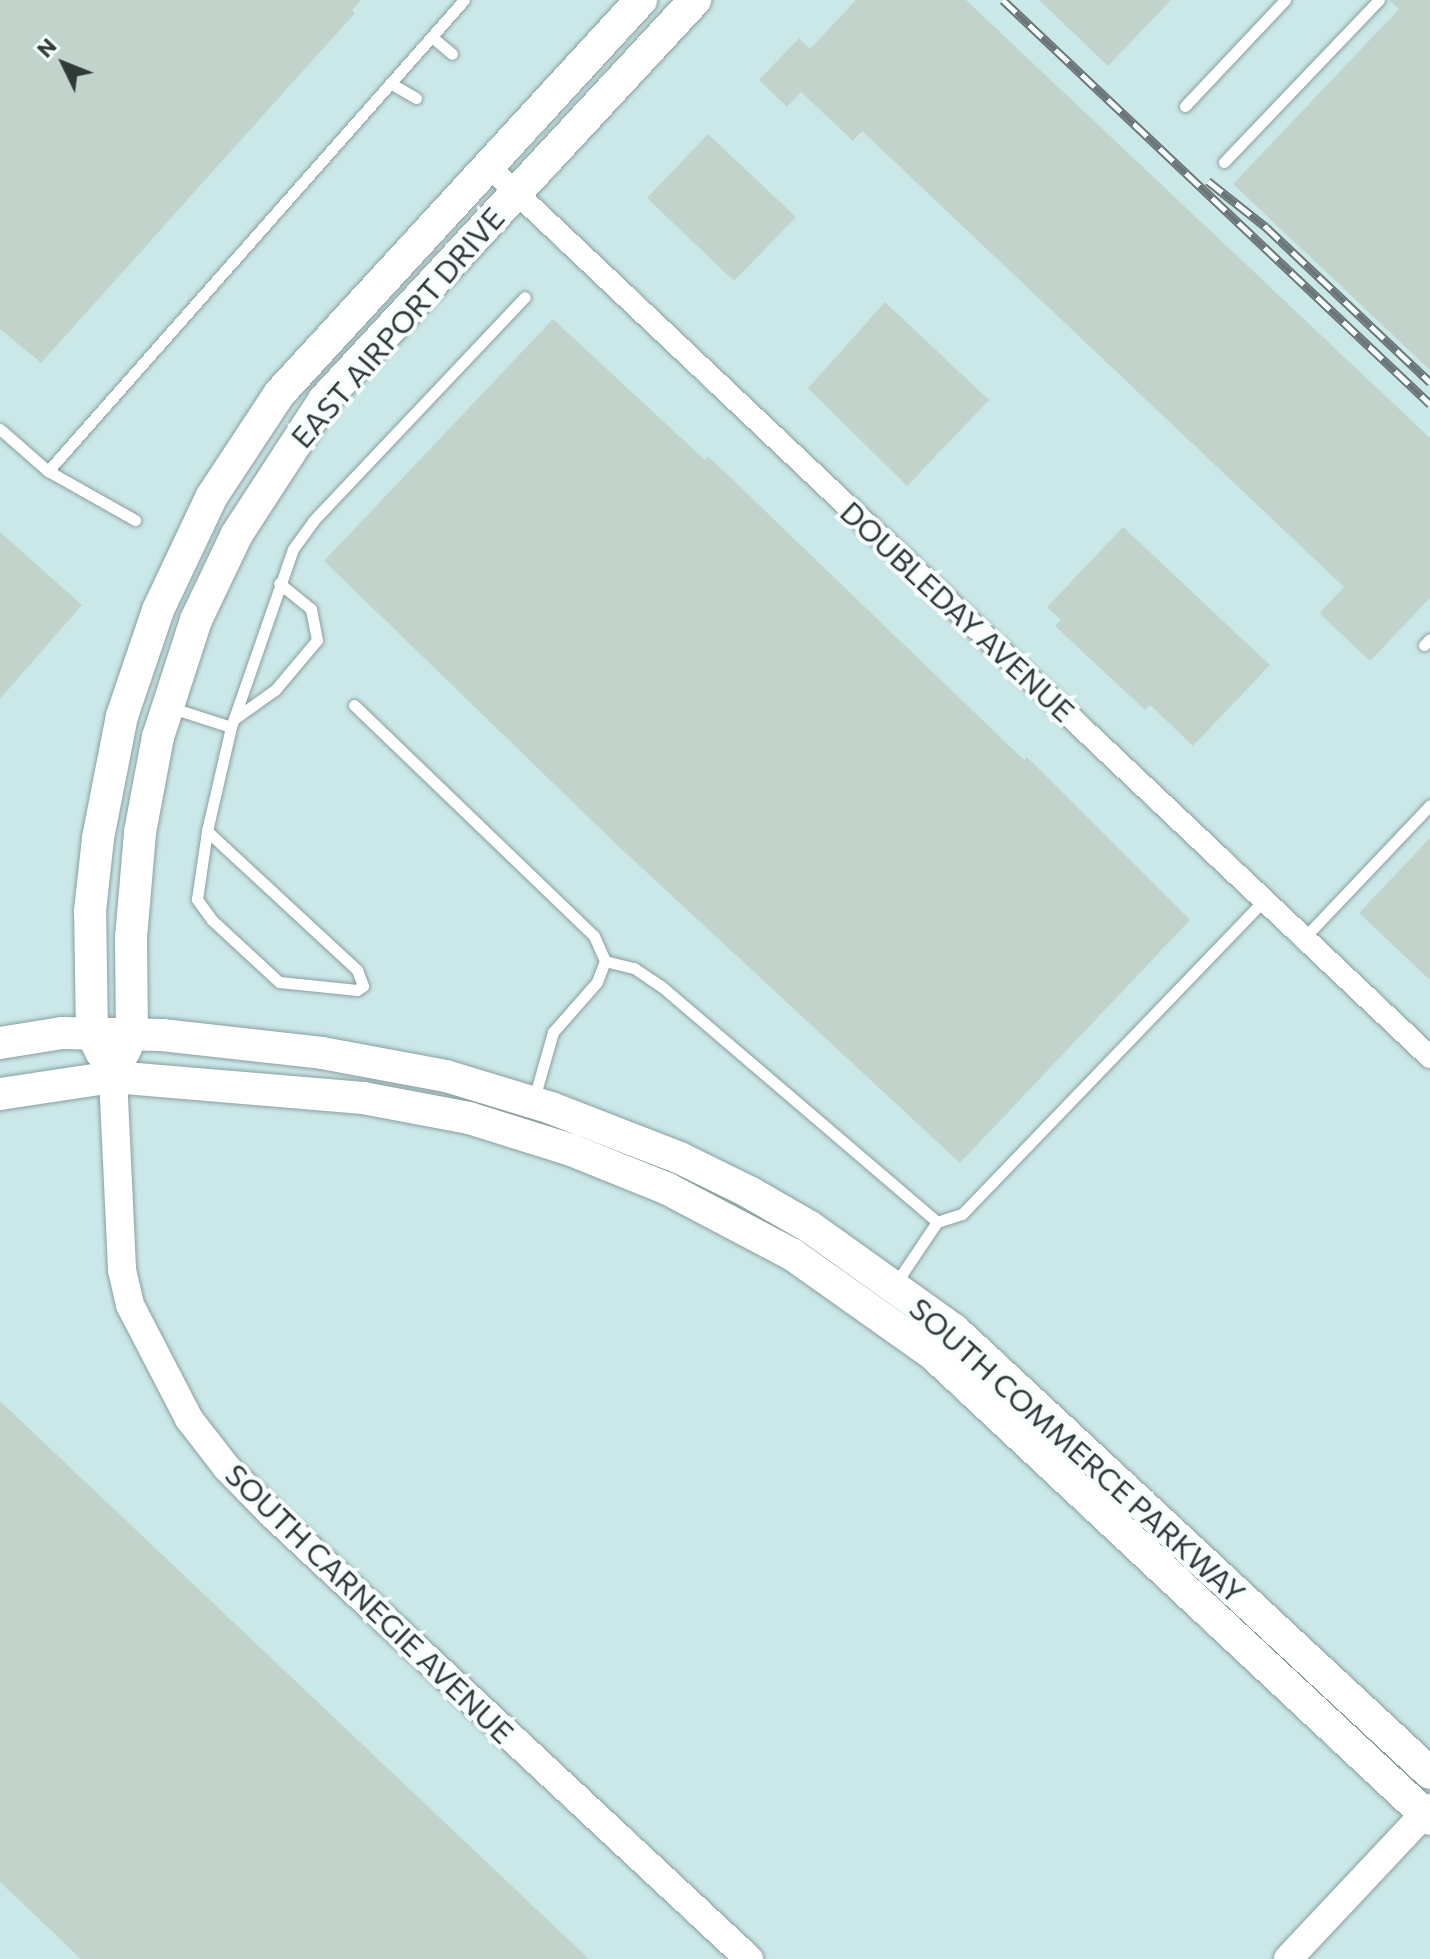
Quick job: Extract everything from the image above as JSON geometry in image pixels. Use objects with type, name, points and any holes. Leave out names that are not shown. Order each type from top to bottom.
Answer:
[{"type":"main road","name":"EAST AIRPORT DRIVE","points":[[113,1077],[92,1033],[90,911],[98,838],[122,716],[158,610],[212,496],[280,393],[641,0]]},
{"type":"main road","name":"EAST AIRPORT DRIVE","points":[[113,1077],[132,1034],[131,938],[140,832],[168,706],[196,620],[279,464],[342,380],[695,0]]},
{"type":"main road","name":"SOUTH COMMERCE PARKWAY","points":[[92,1033],[132,1034],[322,1053],[446,1076],[532,1102],[680,1158],[749,1192],[895,1285],[954,1330],[1430,1773]]},
{"type":"main road","points":[[0,1043],[92,1033]]},
{"type":"main road","name":"SOUTH COMMERCE PARKWAY","points":[[113,1077],[348,1096],[469,1118],[571,1150],[668,1189],[793,1255],[934,1355],[1428,1814]]},
{"type":"main road","points":[[0,1094],[113,1077]]},
{"type":"street","name":"DOUBLEDAY AVENUE","points":[[487,165],[1430,1057]]},
{"type":"street","name":"SOUTH CARNEGIE AVENUE","points":[[113,1077],[122,1270],[130,1305],[189,1419],[273,1515],[749,1959]]},
{"type":"street","points":[[1288,1959],[1428,1814]]},
{"type":"lane","points":[[48,471],[464,0]]},
{"type":"lane","points":[[1185,106],[1285,0]]},
{"type":"lane","points":[[1224,162],[1379,0]]},
{"type":"lane","points":[[432,37],[452,54]]},
{"type":"lane","points":[[390,83],[416,98]]},
{"type":"lane","points":[[207,831],[357,970],[363,986],[357,990],[279,982],[212,920],[197,899],[207,831],[232,723],[293,549],[313,521],[525,297]]},
{"type":"lane","points":[[0,429],[48,471],[135,520]]},
{"type":"lane","points":[[232,723],[275,690],[317,640],[311,609],[279,583]]},
{"type":"lane","points":[[354,705],[594,936],[605,961],[597,982],[553,1032],[532,1102]]},
{"type":"lane","points":[[168,706],[232,723]]},
{"type":"lane","points":[[1304,938],[1430,805]]},
{"type":"lane","points":[[895,1285],[937,1222],[962,1214],[1264,900]]},
{"type":"lane","points":[[605,961],[634,968],[661,986],[937,1222]]},
{"type":"shaded area","points":[[0,0],[1430,0],[1430,1959],[0,1959]]},
{"type":"building","points":[[0,0],[361,0],[352,10],[355,13],[41,363],[0,329]]},
{"type":"building","points":[[856,0],[966,0],[1430,438],[1430,598],[1370,661],[1319,613],[1344,587],[862,131],[853,141],[801,92],[787,107],[759,80],[799,38],[810,49]]},
{"type":"building","points":[[1039,0],[1171,0],[1108,66]]},
{"type":"building","points":[[1389,0],[1430,0],[1430,370],[1233,184],[1399,9]]},
{"type":"building","points":[[708,134],[796,217],[734,281],[647,198]]},
{"type":"building","points":[[885,302],[989,400],[907,486],[808,388]]},
{"type":"building","points":[[553,319],[705,460],[708,456],[1024,760],[1027,757],[1190,920],[960,1163],[616,844],[324,561]]},
{"type":"building","points":[[1123,527],[1270,665],[1193,746],[1150,705],[1145,710],[1055,626],[1061,620],[1047,607]]},
{"type":"building","points":[[0,532],[82,605],[0,699]]},
{"type":"building","points":[[1430,838],[1430,980],[1359,913]]},
{"type":"building","points":[[0,1401],[589,1959],[81,1959],[0,1882]]},
{"type":"railway","points":[[1003,0],[1430,404]]},
{"type":"railway","points":[[1208,181],[1266,227],[1430,382]]}]
